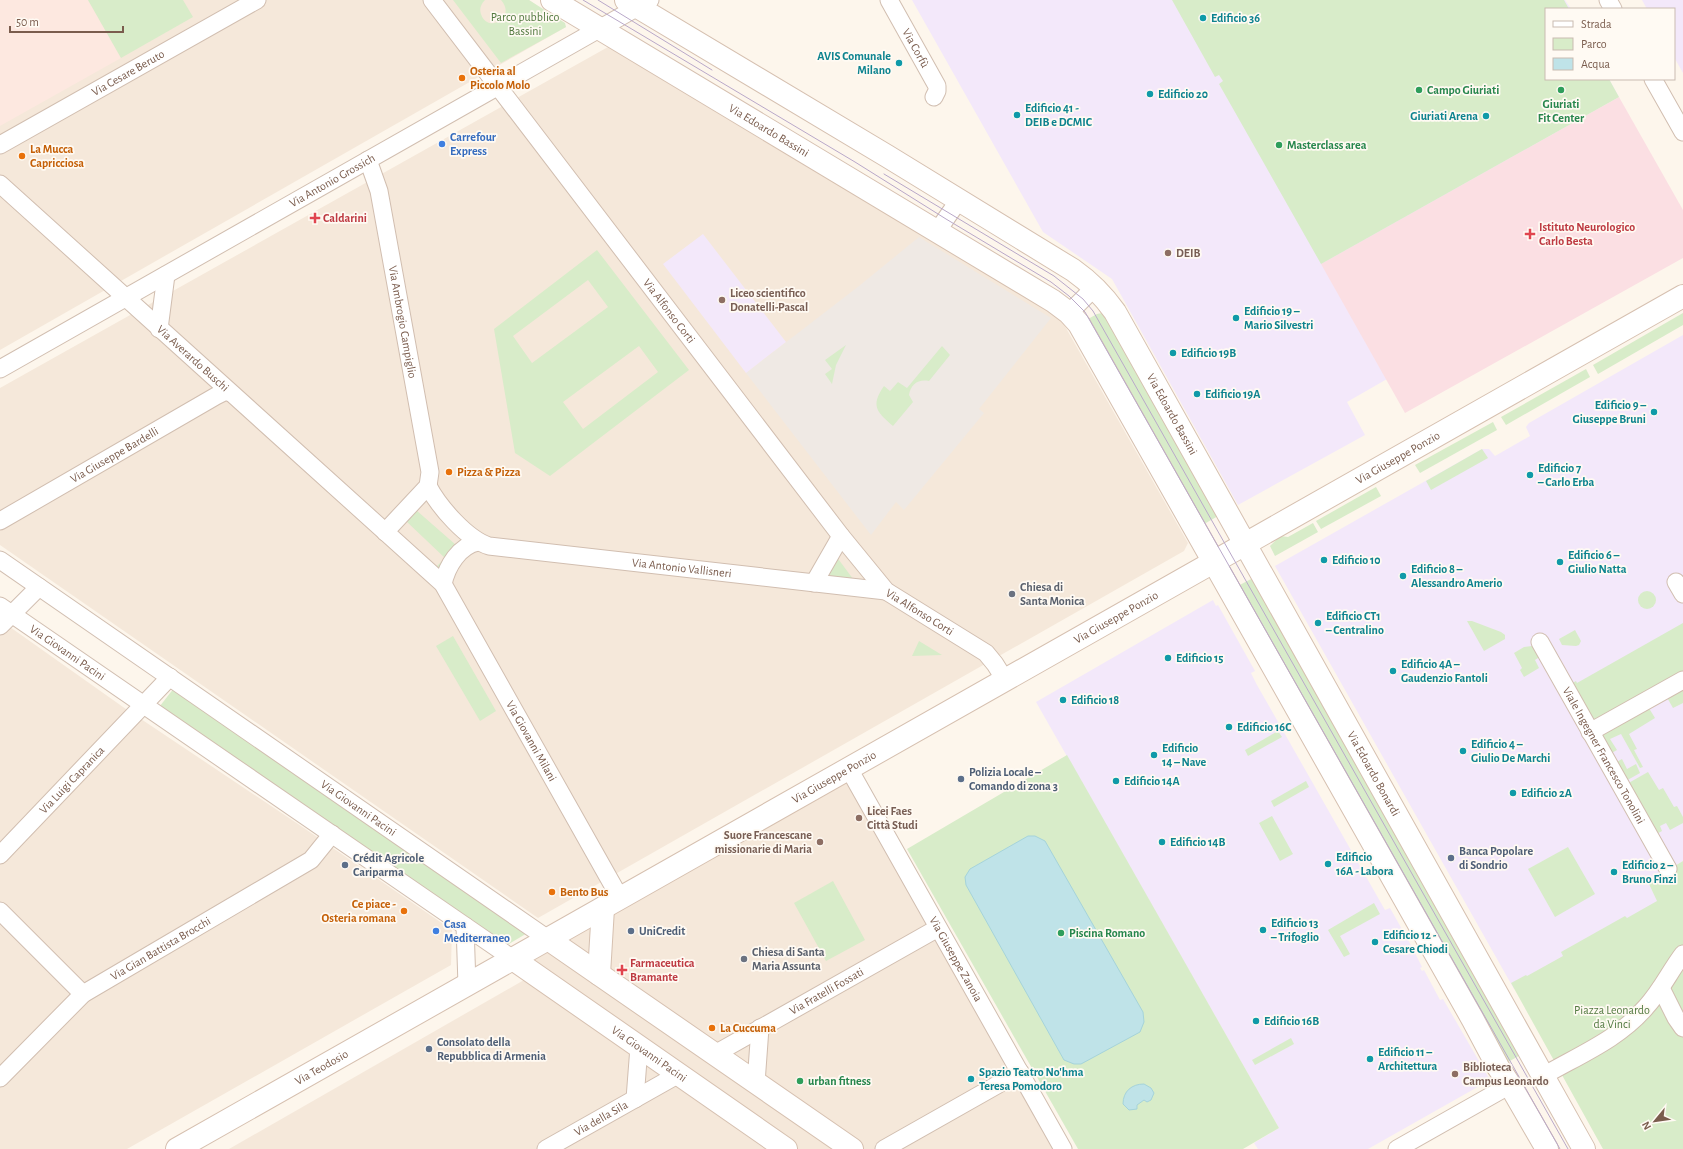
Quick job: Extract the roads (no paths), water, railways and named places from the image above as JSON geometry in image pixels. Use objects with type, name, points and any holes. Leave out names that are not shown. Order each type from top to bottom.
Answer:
[{"type":"street","name":"Via Cesare Beruto","points":[[0,145],[257,0]]},
{"type":"street","points":[[432,0],[498,86],[600,29],[638,2]]},
{"type":"street","name":"Via Edoardo Bassini","points":[[552,0],[938,230],[1069,312],[1079,324],[1213,563]]},
{"type":"street","name":"Via Corfù","points":[[889,0],[937,86],[934,97]]},
{"type":"street","name":"Via Edoardo Bassini","points":[[638,2],[1073,270],[1095,287],[1115,312],[1244,545]]},
{"type":"street","points":[[1654,80],[1683,132]]},
{"type":"street","name":"Via Antonio Grossich","points":[[0,369],[498,86]]},
{"type":"street","name":"Via Alfonso Corti","points":[[498,86],[841,536],[886,591],[989,655],[1005,680]]},
{"type":"street","name":"Via Ambrogio Campiglio","points":[[368,160],[379,191],[429,462],[431,476],[428,486]]},
{"type":"street","name":"Via Averardo Buschi","points":[[0,184],[124,298],[443,584]]},
{"type":"street","points":[[938,230],[959,200]]},
{"type":"street","points":[[159,329],[166,275]]},
{"type":"street","points":[[1069,312],[1095,287]]},
{"type":"street","name":"Via Giuseppe Ponzio","points":[[548,939],[849,770],[1683,296]]},
{"type":"street","name":"Via Giuseppe Bardelli","points":[[0,521],[220,393],[230,392]]},
{"type":"street","points":[[385,532],[428,486],[438,503],[478,542]]},
{"type":"street","points":[[814,583],[841,536]]},
{"type":"street","points":[[443,584],[446,572],[462,550],[470,544],[478,542]]},
{"type":"street","name":"Via Antonio Vallisneri","points":[[478,542],[498,548],[886,591]]},
{"type":"street","name":"Via Edoardo Bonardi","points":[[1244,545],[1543,1076]]},
{"type":"street","name":"Via Giovanni Pacini","points":[[0,560],[851,1149]]},
{"type":"street","points":[[1213,563],[1473,1020],[1498,1067],[1547,1146]]},
{"type":"street","name":"Via Giovanni Milani","points":[[443,584],[612,903]]},
{"type":"street","name":"Via Giovanni Pacini","points":[[39,587],[4,616],[144,704],[680,1074],[786,1149]]},
{"type":"street","name":"Viale Ingegner Francesco Tonolini","points":[[1540,642],[1668,869]]},
{"type":"street","points":[[144,704],[170,677]]},
{"type":"street","points":[[1590,732],[1683,680]]},
{"type":"street","name":"Via Luigi Capranica","points":[[0,855],[144,704]]},
{"type":"street","name":"Via Giuseppe Zanoia","points":[[849,770],[1064,1149]]},
{"type":"street","name":"Via Gian Battista Brocchi","points":[[0,1078],[83,994],[311,860],[332,834]]},
{"type":"street","points":[[599,974],[612,903]]},
{"type":"street","points":[[0,911],[83,994]]},
{"type":"street","points":[[466,926],[467,985]]},
{"type":"street","name":"Via Fratelli Fossati","points":[[715,1054],[938,928]]},
{"type":"street","points":[[513,959],[548,939]]},
{"type":"street","points":[[1584,1149],[1543,1076],[1624,1029],[1662,988],[1683,954]]},
{"type":"street","name":"Via Teodosio","points":[[177,1149],[513,959]]},
{"type":"street","points":[[1662,988],[1675,1025]]},
{"type":"street","points":[[756,1083],[760,1028]]},
{"type":"street","name":"Via della Sila","points":[[635,1099],[639,1047]]},
{"type":"street","points":[[884,1149],[908,1142],[1020,1072]]},
{"type":"street","name":"Via della Sila","points":[[546,1149],[680,1074]]},
{"type":"street","points":[[1397,1149],[1510,1085]]},
{"type":"water","name":"Piscina Romano","points":[[1028,836],[1035,836],[1045,841],[1143,1012],[1144,1022],[1140,1032],[1081,1064],[1074,1064],[1064,1060],[966,885],[965,877],[970,869]]},
{"type":"water","points":[[1144,1084],[1151,1088],[1154,1093],[1151,1100],[1147,1102],[1144,1100],[1137,1105],[1137,1109],[1129,1110],[1123,1104],[1123,1099],[1126,1092],[1136,1085]]},
{"type":"tram line","points":[[583,0],[855,162],[1051,282],[1069,296],[1085,312],[1560,1149]]},
{"type":"tram line","points":[[598,0],[712,70]]},
{"type":"tram line","points":[[884,174],[1054,276],[1083,299],[1093,311],[1568,1149]]},
{"type":"place","name":"Edificio 36","points":[[1203,18]]},
{"type":"place","name":"AVIS Comunale Milano","points":[[899,63]]},
{"type":"place","name":"Osteria al Piccolo Molo","points":[[462,78]]},
{"type":"place","name":"Campo Giuriati","points":[[1419,90]]},
{"type":"place","name":"Giuriati Fit Center","points":[[1561,90]]},
{"type":"place","name":"Edificio 20","points":[[1150,94]]},
{"type":"place","name":"Edificio 41 - DEIB e DCMIC","points":[[1017,115]]},
{"type":"place","name":"Giuriati Arena","points":[[1486,116]]},
{"type":"place","name":"Carrefour Express","points":[[442,144]]},
{"type":"place","name":"Masterclass area","points":[[1279,145]]},
{"type":"place","name":"La Mucca Capricciosa","points":[[22,156]]},
{"type":"place","name":"Caldarini","points":[[315,218]]},
{"type":"place","name":"Istituto Neurologico Carlo Besta","points":[[1530,234]]},
{"type":"place","name":"DEIB","points":[[1168,253]]},
{"type":"place","name":"Liceo scientifico Donatelli-Pascal","points":[[722,300]]},
{"type":"place","name":"Edificio 19 – Mario Silvestri","points":[[1236,318]]},
{"type":"place","name":"Edificio 19B","points":[[1173,353]]},
{"type":"place","name":"Edificio 19A","points":[[1197,394]]},
{"type":"place","name":"Edificio 9 – Giuseppe Bruni","points":[[1654,412]]},
{"type":"place","name":"Pizza & Pizza","points":[[449,472]]},
{"type":"place","name":"Edificio 7 – Carlo Erba","points":[[1530,475]]},
{"type":"place","name":"Edificio 10","points":[[1324,560]]},
{"type":"place","name":"Edificio 6 – Giulio Natta","points":[[1560,562]]},
{"type":"place","name":"Edificio 8 – Alessandro Amerio","points":[[1403,576]]},
{"type":"place","name":"Chiesa di Santa Monica","points":[[1012,594]]},
{"type":"place","name":"Edificio CT1 – Centralino","points":[[1318,623]]},
{"type":"place","name":"Edificio 15","points":[[1168,658]]},
{"type":"place","name":"Edificio 4A – Gaudenzio Fantoli","points":[[1393,671]]},
{"type":"place","name":"Edificio 18","points":[[1063,700]]},
{"type":"place","name":"Edificio 16C","points":[[1229,727]]},
{"type":"place","name":"Edificio 4 – Giulio De Marchi","points":[[1463,751]]},
{"type":"place","name":"Edificio 14 – Nave","points":[[1154,755]]},
{"type":"place","name":"Polizia Locale – Comando di zona 3","points":[[961,779]]},
{"type":"place","name":"Edificio 14A","points":[[1116,781]]},
{"type":"place","name":"Edificio 2A","points":[[1513,793]]},
{"type":"place","name":"Licei Faes Città Studi","points":[[859,818]]},
{"type":"place","name":"Suore Francescane missionarie di Maria","points":[[820,842]]},
{"type":"place","name":"Edificio 14B","points":[[1162,842]]},
{"type":"place","name":"Banca Popolare di Sondrio","points":[[1451,858]]},
{"type":"place","name":"Edificio 16A - Labora","points":[[1328,864]]},
{"type":"place","name":"Crédit Agricole Cariparma","points":[[345,865]]},
{"type":"place","name":"Edificio 2 – Bruno Finzi","points":[[1614,872]]},
{"type":"place","name":"Bento Bus","points":[[552,892]]},
{"type":"place","name":"Ce piace - Osteria romana","points":[[404,911]]},
{"type":"place","name":"Edificio 13 – Trifoglio","points":[[1263,930]]},
{"type":"place","name":"Casa Mediterraneo","points":[[436,931]]},
{"type":"place","name":"UniCredit","points":[[631,931]]},
{"type":"place","name":"Piscina Romano","points":[[1061,933]]},
{"type":"place","name":"Edificio 12 - Cesare Chiodi","points":[[1375,942]]},
{"type":"place","name":"Chiesa di Santa Maria Assunta","points":[[744,959]]},
{"type":"place","name":"Farmaceutica Bramante","points":[[622,970]]},
{"type":"place","name":"Edificio 16B","points":[[1256,1021]]},
{"type":"place","name":"La Cuccuma","points":[[712,1028]]},
{"type":"place","name":"Consolato della Repubblica di Armenia","points":[[429,1049]]},
{"type":"place","name":"Edificio 11 – Architettura","points":[[1370,1059]]},
{"type":"place","name":"Biblioteca Campus Leonardo","points":[[1455,1074]]},
{"type":"place","name":"Spazio Teatro No'hma Teresa Pomodoro","points":[[971,1079]]},
{"type":"place","name":"urban fitness","points":[[800,1081]]},
{"type":"park label","name":"Parco pubblico Bassini","points":[[525,24]]},
{"type":"park label","name":"Piazza Leonardo da Vinci","points":[[1612,1017]]}]
